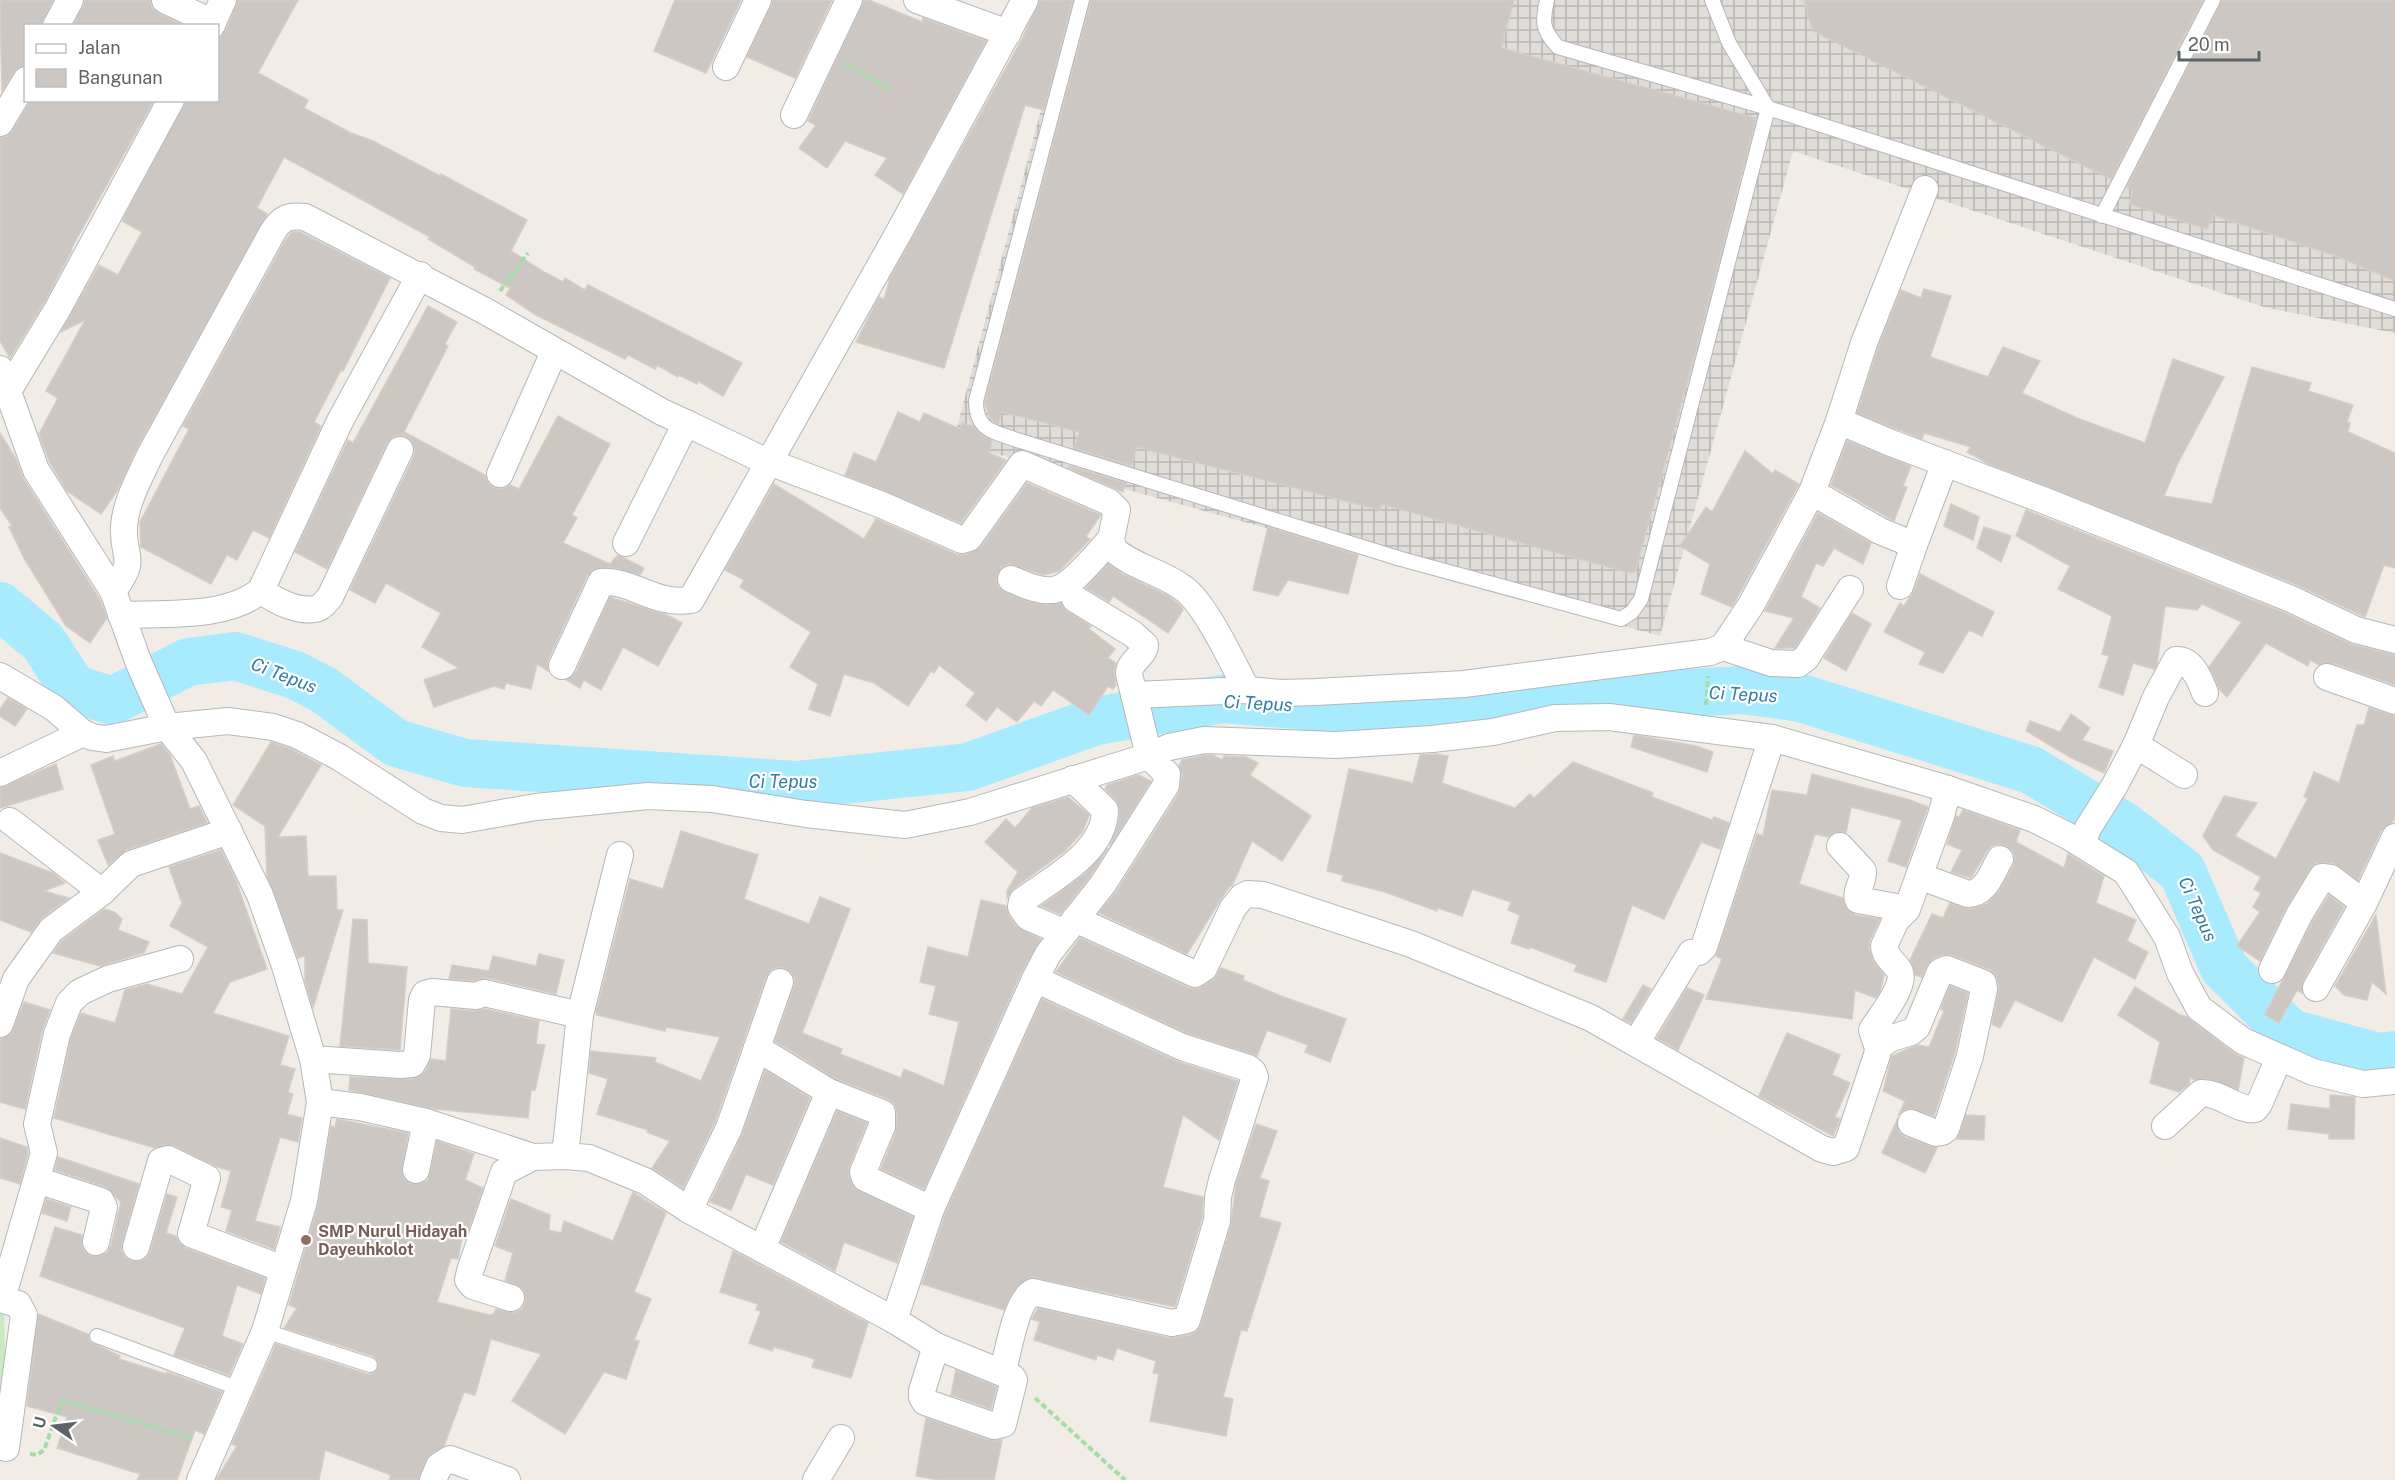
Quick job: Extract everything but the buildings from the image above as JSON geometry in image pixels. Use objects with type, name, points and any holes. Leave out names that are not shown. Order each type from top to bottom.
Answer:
[{"type":"street","points":[[57,24],[70,0]]},
{"type":"street","points":[[165,0],[216,16]]},
{"type":"street","points":[[726,67],[758,0]]},
{"type":"street","points":[[794,115],[849,0]]},
{"type":"street","points":[[917,0],[1008,33]]},
{"type":"street","points":[[562,666],[601,582],[612,581],[649,596],[677,602],[691,600],[770,462],[1025,0]]},
{"type":"street","points":[[0,123],[24,83]]},
{"type":"street","points":[[170,102],[57,310],[3,384],[36,470],[117,603],[138,661],[165,723],[194,760],[260,895],[285,966],[313,1059],[320,1102],[304,1201],[265,1331],[200,1480]]},
{"type":"street","points":[[1716,656],[1751,605],[1812,492],[1839,421],[1864,343],[1924,189]]},
{"type":"street","points":[[117,603],[128,565],[124,525],[138,482],[150,455],[280,220],[290,216],[305,217],[420,276],[686,423],[770,462],[873,501],[965,540],[969,538],[1021,465],[1026,464],[1114,505],[1118,514],[1111,538],[1069,583],[1053,591],[1035,588],[1011,579]]},
{"type":"street","points":[[117,603],[222,609],[252,598],[261,590],[340,421],[420,276]]},
{"type":"street","points":[[500,474],[554,352]]},
{"type":"street","points":[[1839,421],[2063,507],[2291,599],[2356,630],[2395,640]]},
{"type":"street","points":[[626,543],[686,423]]},
{"type":"street","points":[[261,590],[273,599],[295,607],[317,609],[323,605],[330,597],[400,450]]},
{"type":"street","points":[[1900,586],[1945,463]]},
{"type":"street","points":[[1812,492],[1880,531],[1914,545]]},
{"type":"street","points":[[1111,538],[1114,550],[1122,557],[1183,587],[1198,602],[1247,690]]},
{"type":"street","points":[[1135,699],[1247,690],[1282,693],[1464,684],[1710,652],[1716,656],[1798,664],[1806,658],[1850,589]]},
{"type":"street","points":[[894,1320],[931,1209],[1035,979],[1048,954],[1102,884],[1166,785],[1167,774],[1147,751],[1129,668],[1143,652],[1145,645],[1133,634],[1075,599]]},
{"type":"street","points":[[2085,836],[2136,745],[2156,697],[2176,660],[2186,662],[2191,667],[2205,693]]},
{"type":"street","points":[[0,676],[54,708],[83,733],[106,740],[165,723],[228,721],[273,727],[297,735],[339,757],[423,811],[441,818],[462,820],[536,807],[648,796],[712,800],[806,814],[905,825],[970,812],[1073,779],[1147,751],[1204,740],[1336,745],[1432,739],[1493,732],[1555,718],[1609,717],[1772,738],[1948,789],[2085,836],[2126,872],[2167,937],[2180,973],[2199,1008],[2244,1041],[2313,1072],[2363,1084],[2395,1081]]},
{"type":"street","points":[[2327,677],[2395,701]]},
{"type":"street","points":[[0,773],[83,733]]},
{"type":"street","points":[[1636,1043],[1691,953],[1699,952],[1704,947],[1772,738]]},
{"type":"street","points":[[2136,745],[2184,775]]},
{"type":"street","points":[[1073,779],[1105,810],[1102,830],[1090,850],[1022,901],[1021,907],[1028,916],[1069,926],[1195,974],[1204,968],[1238,902],[1248,894],[1263,895],[1411,944],[1591,1018],[1822,1149],[1833,1152],[1846,1148],[1878,1048],[1889,1039],[1911,1032],[1917,1027],[1940,972],[1947,969],[1982,981],[1984,984],[1970,1056],[1946,1129],[1936,1132],[1911,1123]]},
{"type":"street","points":[[1878,1048],[1872,1030],[1897,992],[1901,980],[1900,971],[1887,956],[1884,946],[1896,920],[1907,909],[1948,789]]},
{"type":"street","points":[[10,821],[102,892]]},
{"type":"street","points":[[0,1024],[16,979],[51,930],[102,892],[131,864],[229,831]]},
{"type":"street","points":[[2316,988],[2364,903],[2395,837]]},
{"type":"street","points":[[1840,846],[1863,871],[1858,900],[1907,909]]},
{"type":"street","points":[[566,1156],[580,1015],[620,855]]},
{"type":"street","points":[[1919,876],[1968,894],[1974,894],[1983,889],[2000,859]]},
{"type":"street","points":[[2272,970],[2322,876],[2331,878],[2364,903]]},
{"type":"street","points":[[6,1448],[24,1315],[18,1304],[0,1298],[37,1180],[44,1150],[37,1124],[57,1034],[69,1003],[80,992],[108,979],[180,958]]},
{"type":"street","points":[[931,1360],[922,1398],[929,1405],[996,1427],[1003,1424],[1021,1305],[1027,1295],[1033,1292],[1172,1323],[1187,1320],[1217,1221],[1218,1197],[1222,1180],[1255,1077],[1253,1072],[1248,1068],[1182,1047],[1035,979]]},
{"type":"street","points":[[689,1210],[729,1128],[780,982]]},
{"type":"street","points":[[313,1059],[412,1064],[417,1055],[422,1000],[425,994],[432,992],[476,996],[484,993],[580,1015]]},
{"type":"street","points":[[757,1048],[829,1092],[882,1113],[882,1126],[863,1172],[865,1178],[931,1209]]},
{"type":"street","points":[[2166,1126],[2201,1093],[2210,1093],[2247,1109],[2255,1109],[2279,1058]]},
{"type":"street","points":[[762,1248],[829,1092]]},
{"type":"street","points":[[320,1102],[360,1107],[426,1122],[533,1157],[589,1158],[645,1181],[689,1210],[894,1320],[931,1360],[1009,1387]]},
{"type":"street","points":[[416,1170],[426,1122]]},
{"type":"street","points":[[511,1298],[473,1286],[468,1280],[501,1180],[533,1157]]},
{"type":"street","points":[[136,1247],[161,1161],[168,1159],[207,1178],[191,1234],[283,1269]]},
{"type":"street","points":[[37,1180],[101,1201],[104,1207],[96,1242]]},
{"type":"street","points":[[816,1480],[841,1438]]},
{"type":"street","points":[[434,1480],[439,1466],[450,1460],[507,1480]]},
{"type":"lane","points":[[1082,0],[976,400],[976,414],[980,422],[986,428],[1017,440],[1389,555],[1621,618],[1632,612],[1641,599],[1768,108],[1729,43],[1712,0]]},
{"type":"lane","points":[[1547,0],[1544,15],[1545,31],[1558,47],[1768,108],[2395,309]]},
{"type":"lane","points":[[2102,216],[2213,0]]},
{"type":"lane","points":[[265,1331],[370,1365]]},
{"type":"lane","points":[[97,1336],[240,1389]]},
{"type":"path","points":[[824,51],[889,89]]},
{"type":"path","points":[[485,311],[528,252]]},
{"type":"path","points":[[1706,707],[1716,656]]},
{"type":"path","points":[[1009,1387],[1125,1480]]},
{"type":"path","points":[[6,1448],[41,1454],[61,1403],[64,1401],[216,1444]]},
{"type":"shaded area","points":[[1070,0],[2395,0],[2395,333],[2267,308],[1793,151],[1660,636],[953,442]]},
{"type":"green space","points":[[0,1285],[4,1285],[5,1368],[0,1425]]},
{"type":"waterway","name":"Ci Tepus","points":[[0,606],[43,642],[73,688],[112,701],[188,662],[235,656],[295,675],[324,690],[396,743],[465,763],[796,785],[968,767],[1096,721],[1222,699],[1330,708],[1742,690],[1801,698],[2031,770],[2124,826],[2182,871],[2224,968],[2290,1033],[2378,1057],[2395,1055]]},
{"type":"place","name":"SMP Nurul Hidayah Dayeuhkolot","points":[[306,1240]]}]
